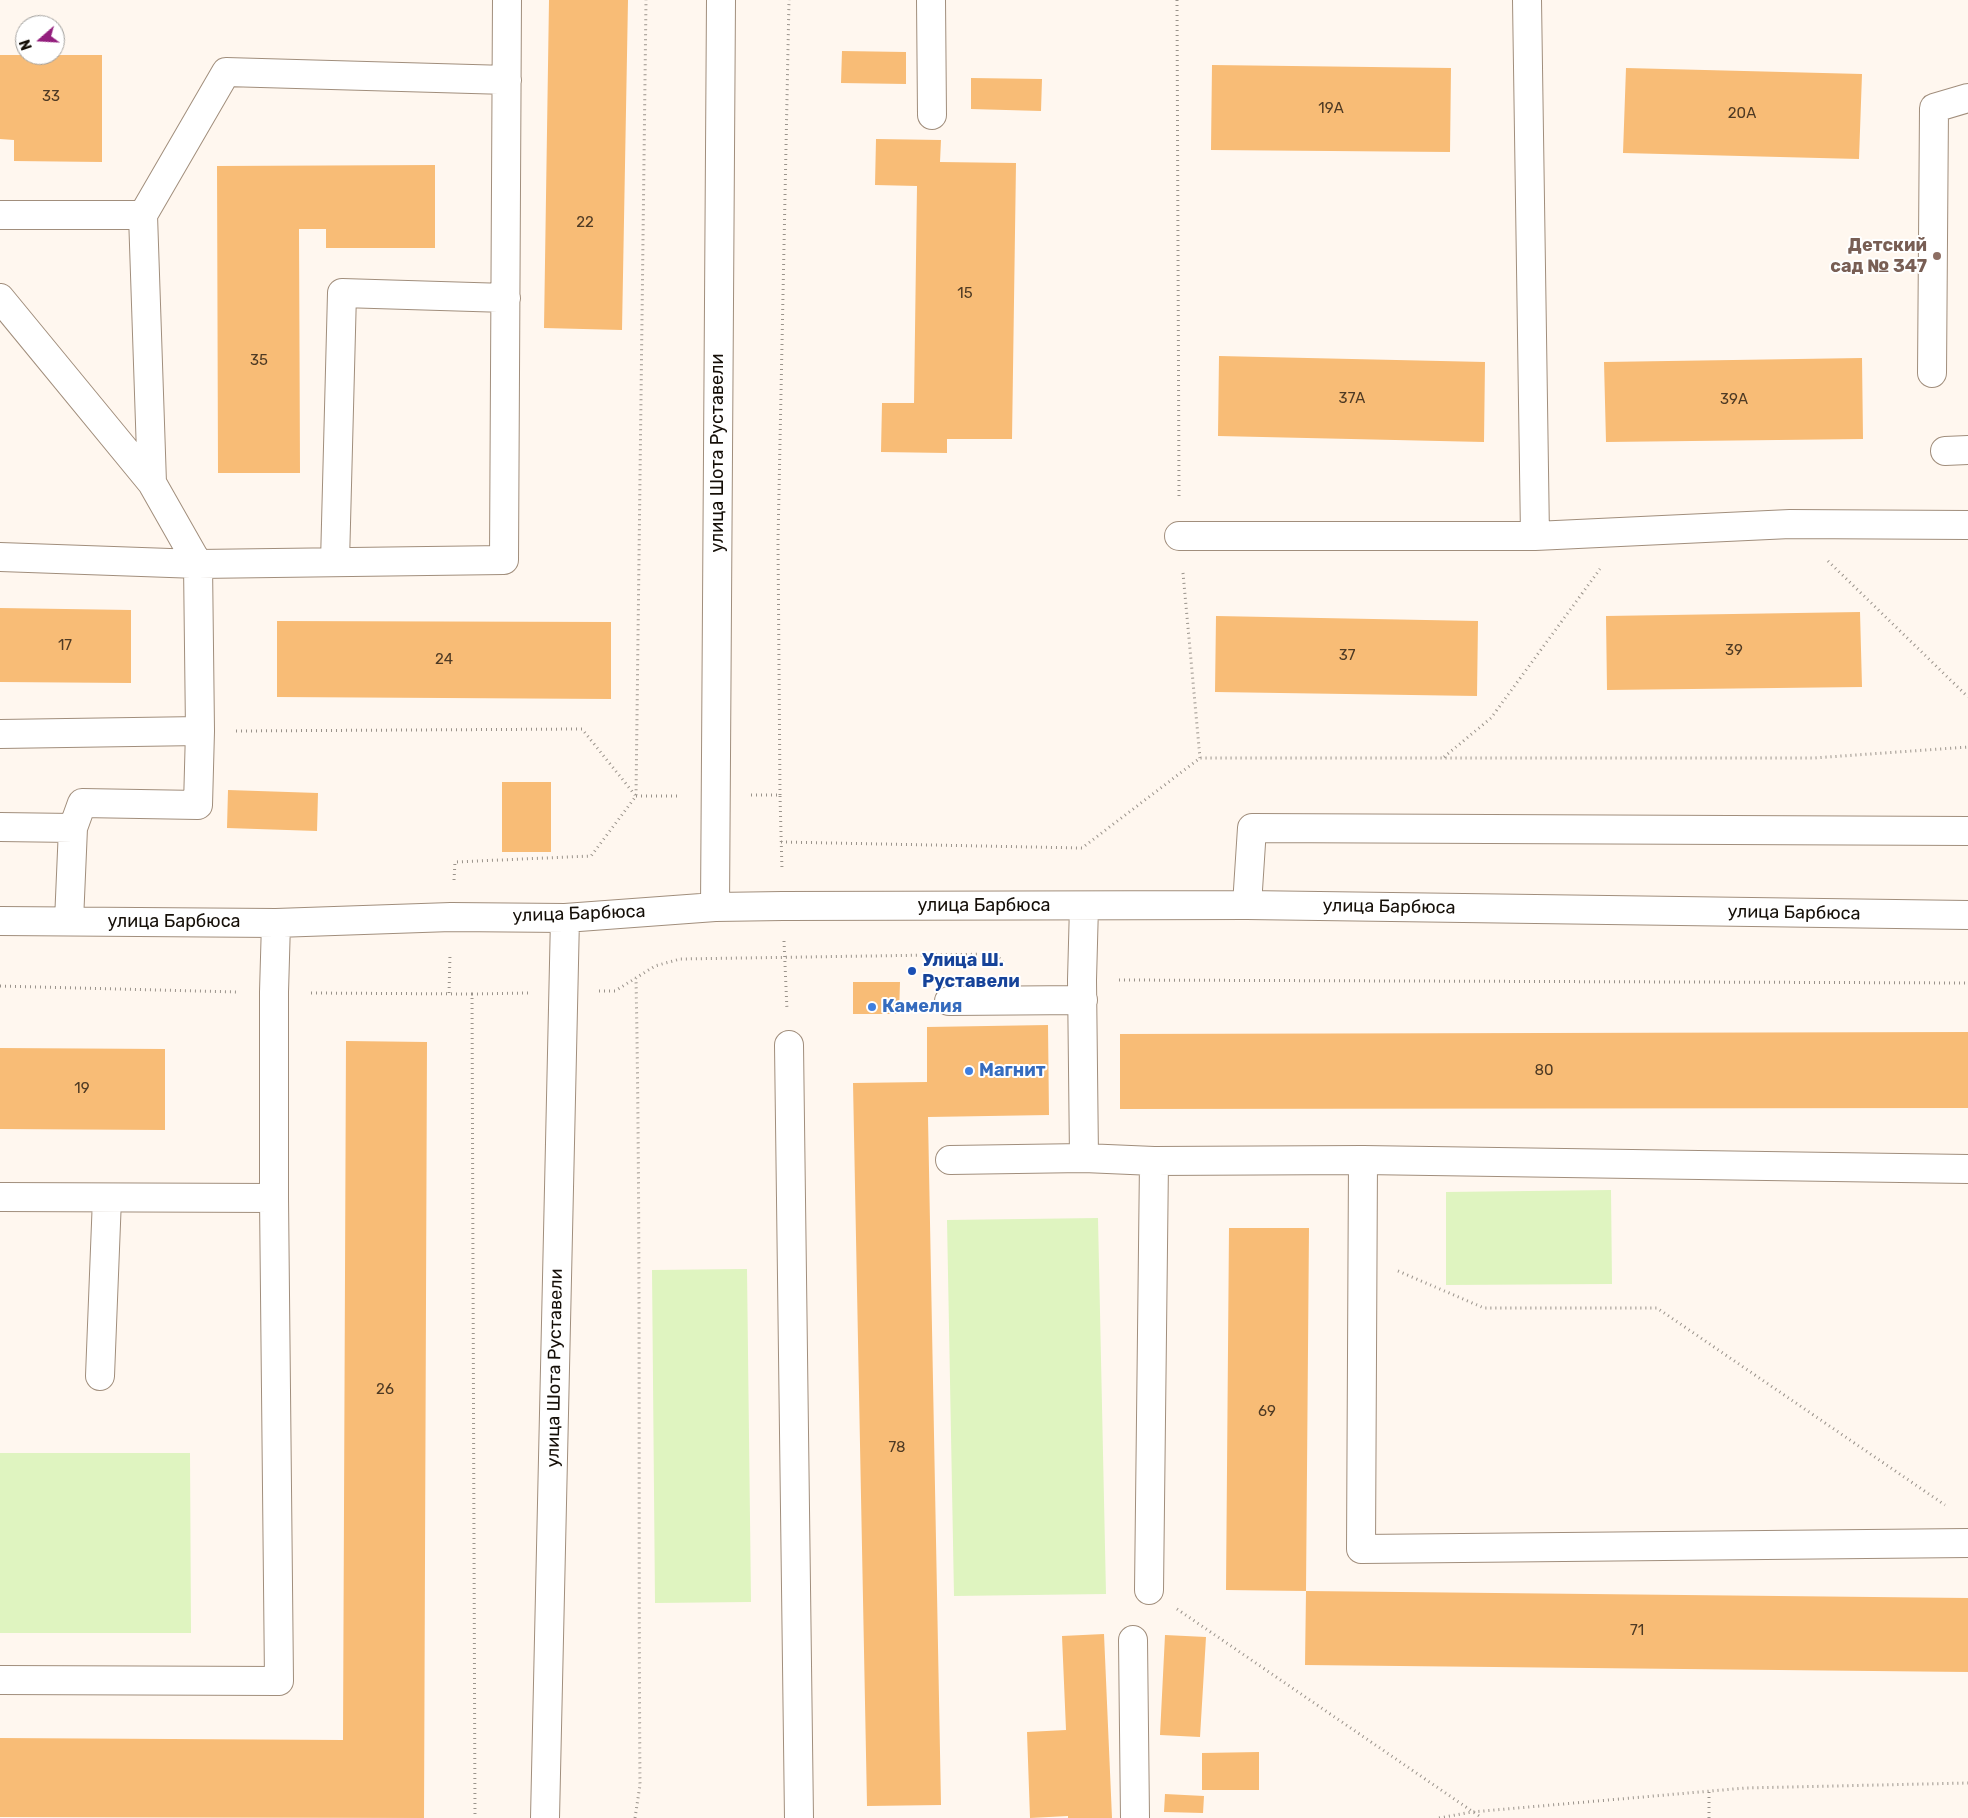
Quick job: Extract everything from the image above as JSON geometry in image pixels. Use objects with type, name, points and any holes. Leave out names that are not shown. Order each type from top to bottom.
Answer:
[{"type":"street","points":[[0,557],[198,564],[504,560],[507,0]]},
{"type":"street","name":"улица Шота Руставели","points":[[715,907],[721,0]]},
{"type":"street","points":[[931,0],[932,115]]},
{"type":"street","points":[[1527,0],[1535,536]]},
{"type":"street","points":[[152,483],[143,215],[226,72],[507,80]]},
{"type":"street","points":[[1932,373],[1934,108],[1968,98]]},
{"type":"street","points":[[0,215],[143,215]]},
{"type":"street","points":[[335,562],[342,293],[506,298]]},
{"type":"street","points":[[0,298],[152,483],[198,564],[200,732],[198,805],[82,803],[72,828],[70,921]]},
{"type":"street","points":[[1180,536],[1535,536],[1790,524],[1968,526]]},
{"type":"street","points":[[0,734],[200,732]]},
{"type":"street","points":[[0,827],[72,828]]},
{"type":"street","points":[[1247,905],[1252,828],[1968,831]]},
{"type":"street","name":"улица Барбюса","points":[[0,921],[276,922],[451,917],[566,918],[715,907],[1247,905],[1968,915]]},
{"type":"street","points":[[1084,906],[1082,990],[1084,1158]]},
{"type":"street","name":"улица Шота Руставели","points":[[545,1818],[566,918]]},
{"type":"street","points":[[0,1680],[279,1681],[274,1198],[276,922]]},
{"type":"street","points":[[950,1001],[1082,990]]},
{"type":"street","points":[[789,1045],[799,1818]]},
{"type":"street","points":[[950,1160],[1084,1158],[1154,1161],[1363,1160],[1968,1169]]},
{"type":"street","points":[[1363,1160],[1361,1549],[1968,1543]]},
{"type":"street","points":[[1150,1590],[1154,1161]]},
{"type":"street","points":[[0,1198],[274,1198]]},
{"type":"street","points":[[100,1376],[107,1198]]},
{"type":"street","points":[[1133,1640],[1135,1818]]},
{"type":"path","points":[[449,993],[455,862],[591,856],[636,796],[646,0]]},
{"type":"path","points":[[780,795],[778,541],[789,0]]},
{"type":"path","points":[[1178,0],[1180,536],[1200,758]]},
{"type":"path","points":[[1790,524],[1968,697]]},
{"type":"path","points":[[1443,758],[1491,718],[1629,531]]},
{"type":"path","points":[[200,732],[582,729],[636,796]]},
{"type":"path","points":[[781,842],[1082,848],[1200,758],[1814,758],[1968,747]]},
{"type":"path","points":[[0,986],[472,994],[615,991],[656,966],[680,960],[713,958],[995,954],[1008,967]]},
{"type":"path","points":[[635,1818],[640,1785],[638,1516],[640,1292],[636,978]]},
{"type":"path","points":[[1082,990],[1968,983]]},
{"type":"path","points":[[472,994],[475,1818]]},
{"type":"path","points":[[1362,1255],[1484,1308],[1657,1308],[1952,1510]]},
{"type":"path","points":[[1150,1590],[1482,1818]]},
{"type":"path","points":[[1439,1818],[1472,1812],[1709,1790],[1968,1783]]},
{"type":"path","points":[[1709,1790],[1709,1818]]},
{"type":"green space","points":[[1611,1190],[1612,1284],[1446,1285],[1446,1192]]},
{"type":"green space","points":[[1098,1218],[1106,1594],[954,1596],[947,1220]]},
{"type":"green space","points":[[747,1269],[751,1602],[655,1603],[652,1270]]},
{"type":"green space","points":[[0,1453],[190,1453],[191,1633],[0,1633]]},
{"type":"building","points":[[549,0],[628,0],[622,330],[544,328]]},
{"type":"building","points":[[842,51],[906,52],[906,84],[841,83]]},
{"type":"building","points":[[0,55],[15,55],[15,65],[65,65],[65,55],[102,55],[102,162],[14,161],[14,140],[0,139]]},
{"type":"building","points":[[1212,65],[1451,68],[1450,152],[1211,150]]},
{"type":"building","points":[[1626,68],[1862,74],[1859,159],[1623,153]]},
{"type":"building","points":[[971,78],[1042,79],[1041,111],[971,109]]},
{"type":"building","points":[[876,139],[941,140],[940,162],[1016,163],[1012,439],[947,439],[947,453],[881,452],[882,403],[914,403],[917,186],[875,185]]},
{"type":"building","points":[[435,165],[435,248],[326,248],[326,229],[299,229],[300,473],[218,473],[217,166]]},
{"type":"building","points":[[1219,356],[1485,362],[1484,442],[1218,436]]},
{"type":"building","points":[[1862,358],[1863,439],[1606,442],[1604,362]]},
{"type":"building","points":[[0,608],[131,610],[131,683],[0,682]]},
{"type":"building","points":[[1860,612],[1862,687],[1607,690],[1606,616]]},
{"type":"building","points":[[1216,616],[1478,621],[1477,696],[1215,692]]},
{"type":"building","points":[[277,621],[611,622],[611,699],[277,697]]},
{"type":"building","points":[[502,782],[551,782],[551,852],[502,852]]},
{"type":"building","points":[[228,790],[318,793],[317,831],[227,828]]},
{"type":"building","points":[[853,982],[900,982],[899,1014],[853,1014]]},
{"type":"building","points":[[1048,1025],[1049,1115],[928,1117],[941,1805],[867,1806],[853,1083],[927,1082],[927,1027]]},
{"type":"building","points":[[1968,1032],[1968,1108],[1120,1109],[1120,1034]]},
{"type":"building","points":[[346,1041],[427,1042],[424,1818],[0,1817],[0,1738],[343,1740]]},
{"type":"building","points":[[0,1048],[165,1049],[165,1130],[0,1129]]},
{"type":"building","points":[[1229,1228],[1309,1228],[1306,1591],[1226,1590]]},
{"type":"building","points":[[1306,1591],[1968,1598],[1968,1672],[1305,1665]]},
{"type":"building","points":[[1104,1634],[1112,1818],[1068,1818],[1068,1816],[1030,1818],[1027,1732],[1066,1730],[1062,1636]]},
{"type":"building","points":[[1165,1635],[1206,1637],[1200,1737],[1160,1735]]},
{"type":"building","points":[[1259,1752],[1259,1790],[1202,1790],[1202,1753]]},
{"type":"building","points":[[1165,1794],[1204,1796],[1203,1813],[1164,1812]]},
{"type":"place","name":"Детский сад № 347","points":[[1937,256]]},
{"type":"place","name":"Улица Ш. Руставели","points":[[912,971]]},
{"type":"place","name":"Камелия","points":[[872,1007]]},
{"type":"place","name":"Магнит","points":[[969,1071]]}]
